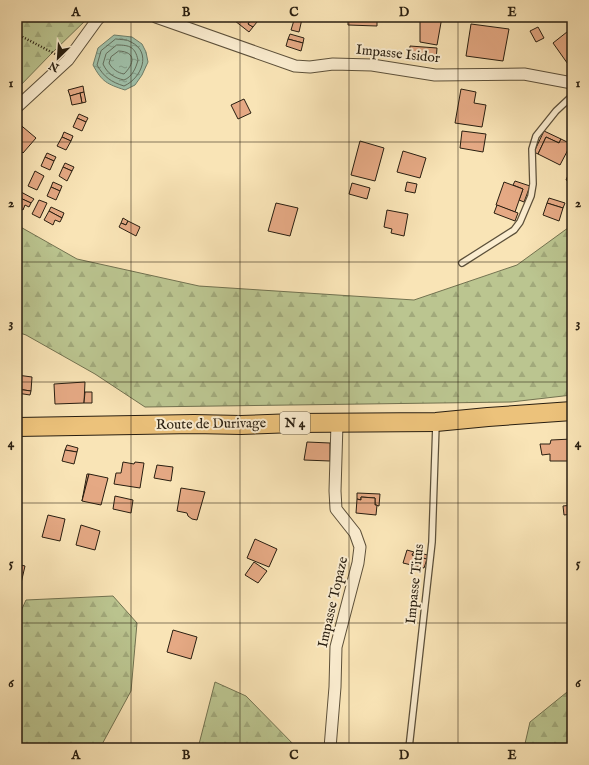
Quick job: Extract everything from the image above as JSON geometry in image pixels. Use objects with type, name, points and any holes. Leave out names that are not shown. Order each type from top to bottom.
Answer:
[{"type":"main road","name":"Route de Durivage","points":[[17,427],[436,422],[572,411]]},
{"type":"street","points":[[17,107],[68,60],[96,20],[100,17]]},
{"type":"street","name":"Impasse Isidor","points":[[156,17],[295,66],[310,67],[333,64],[372,65],[435,74],[524,74],[572,83]]},
{"type":"street","name":"Impasse Topaze","points":[[330,748],[335,687],[336,647],[358,563],[360,547],[355,533],[336,509],[335,491],[337,423]]},
{"type":"lane","points":[[462,263],[514,230],[520,222],[531,196],[533,184],[532,149],[536,136],[572,96]]},
{"type":"lane","name":"Impasse Titus","points":[[409,748],[432,542],[436,422]]},
{"type":"path","points":[[17,34],[68,60]]},
{"type":"green space","points":[[17,17],[89,17],[17,89]]},
{"type":"green space","points":[[17,225],[77,259],[199,286],[414,300],[517,265],[572,225],[572,395],[511,402],[145,407],[95,374],[26,335],[17,332]]},
{"type":"green space","points":[[113,596],[137,623],[131,691],[100,748],[17,748],[17,620],[26,600]]},
{"type":"green space","points":[[215,682],[246,696],[297,748],[198,748]]},
{"type":"green space","points":[[572,688],[572,748],[524,748],[530,722]]},
{"type":"water","points":[[114,35],[132,37],[142,44],[146,52],[148,62],[135,85],[125,90],[102,79],[93,65],[98,48]]},
{"type":"building","points":[[230,17],[253,17],[248,24],[253,27],[249,32]]},
{"type":"building","points":[[253,17],[261,17],[253,27],[248,24]]},
{"type":"building","points":[[295,17],[302,19],[299,32],[291,30]]},
{"type":"building","points":[[348,17],[377,17],[377,26],[348,25]]},
{"type":"building","points":[[420,17],[442,17],[437,45],[420,42]]},
{"type":"building","points":[[471,24],[509,29],[503,61],[466,56]]},
{"type":"building","points":[[538,27],[544,38],[536,42],[530,31]]},
{"type":"building","points":[[572,28],[572,66],[570,67],[553,43]]},
{"type":"building","points":[[290,34],[304,38],[303,43],[288,39]]},
{"type":"building","points":[[288,39],[303,43],[301,51],[286,46]]},
{"type":"building","points":[[410,46],[437,48],[436,61],[409,59]]},
{"type":"building","points":[[83,86],[84,92],[70,96],[68,90]]},
{"type":"building","points":[[461,89],[476,92],[474,103],[486,105],[482,127],[455,123]]},
{"type":"building","points":[[84,92],[86,102],[82,103],[80,93]]},
{"type":"building","points":[[80,93],[82,103],[72,105],[70,96]]},
{"type":"building","points":[[244,99],[251,113],[238,119],[231,105]]},
{"type":"building","points":[[79,114],[88,118],[86,122],[77,118]]},
{"type":"building","points":[[77,118],[86,122],[82,131],[73,127]]},
{"type":"building","points":[[17,122],[36,138],[23,153],[17,148]]},
{"type":"building","points":[[462,131],[486,134],[483,152],[460,148]]},
{"type":"building","points":[[544,131],[561,139],[559,143],[546,137],[538,154],[534,152]]},
{"type":"building","points":[[64,132],[73,136],[71,141],[62,137]]},
{"type":"building","points":[[62,137],[71,141],[66,150],[57,146]]},
{"type":"building","points":[[546,137],[559,143],[561,139],[571,144],[560,165],[538,154]]},
{"type":"building","points":[[360,141],[384,148],[375,181],[351,175]]},
{"type":"building","points":[[403,151],[426,158],[420,178],[397,172]]},
{"type":"building","points":[[47,153],[56,157],[54,161],[45,157]]},
{"type":"building","points":[[45,157],[54,161],[50,170],[41,166]]},
{"type":"building","points":[[65,163],[74,167],[72,171],[63,167]]},
{"type":"building","points":[[63,167],[72,171],[67,181],[59,176]]},
{"type":"building","points":[[35,171],[44,176],[37,190],[28,186]]},
{"type":"building","points":[[569,173],[572,175],[572,183],[566,180]]},
{"type":"building","points":[[515,181],[530,186],[524,202],[519,200],[523,189],[513,185]]},
{"type":"building","points":[[53,182],[62,186],[60,191],[51,187]]},
{"type":"building","points":[[407,182],[417,184],[415,193],[405,191]]},
{"type":"building","points":[[504,182],[523,189],[515,212],[496,205]]},
{"type":"building","points":[[352,183],[370,188],[367,199],[349,194]]},
{"type":"building","points":[[51,187],[60,191],[56,200],[47,196]]},
{"type":"building","points":[[21,192],[34,199],[31,203],[18,197]]},
{"type":"building","points":[[18,197],[31,203],[29,207],[25,205],[23,210],[17,207]]},
{"type":"building","points":[[549,198],[565,203],[563,208],[547,203]]},
{"type":"building","points":[[39,200],[47,203],[40,218],[32,214]]},
{"type":"building","points":[[276,203],[298,208],[290,236],[268,231]]},
{"type":"building","points":[[547,203],[563,208],[559,221],[543,215]]},
{"type":"building","points":[[497,205],[518,213],[515,221],[494,213]]},
{"type":"building","points":[[51,207],[64,213],[62,218],[49,211]]},
{"type":"building","points":[[387,210],[408,214],[404,236],[391,233],[392,229],[384,227]]},
{"type":"building","points":[[49,211],[62,218],[60,222],[55,220],[53,225],[44,220]]},
{"type":"building","points":[[123,218],[128,221],[126,225],[121,223]]},
{"type":"building","points":[[128,221],[140,227],[136,236],[119,227],[121,223],[126,225]]},
{"type":"building","points":[[17,375],[32,377],[31,391],[17,389]]},
{"type":"building","points":[[85,382],[84,403],[55,404],[54,384]]},
{"type":"building","points":[[17,389],[31,391],[30,395],[17,393]]},
{"type":"building","points":[[85,392],[92,392],[92,403],[84,403]]},
{"type":"building","points":[[572,439],[572,461],[550,461],[550,454],[542,455],[540,444],[550,444],[551,440]]},
{"type":"building","points":[[307,442],[330,443],[330,461],[304,460]]},
{"type":"building","points":[[67,445],[78,448],[77,452],[65,450]]},
{"type":"building","points":[[65,450],[77,452],[74,464],[62,461]]},
{"type":"building","points":[[123,462],[134,464],[135,462],[144,463],[140,488],[114,484],[116,473],[121,473]]},
{"type":"building","points":[[157,465],[173,467],[171,481],[154,478]]},
{"type":"building","points":[[87,474],[89,474],[82,501]]},
{"type":"building","points":[[89,474],[108,478],[101,505],[82,501]]},
{"type":"building","points":[[181,488],[205,492],[197,520],[192,519],[187,513],[177,511]]},
{"type":"building","points":[[357,493],[380,494],[379,506],[375,505],[375,498],[361,497],[361,500],[357,499]]},
{"type":"building","points":[[115,496],[133,500],[131,513],[113,509]]},
{"type":"building","points":[[361,497],[375,498],[375,505],[377,505],[376,515],[356,513],[357,499],[361,500]]},
{"type":"building","points":[[572,505],[572,514],[564,515],[563,506]]},
{"type":"building","points":[[48,515],[65,519],[60,541],[42,537]]},
{"type":"building","points":[[81,525],[100,531],[95,550],[76,545]]},
{"type":"building","points":[[255,539],[277,549],[269,567],[247,558]]},
{"type":"building","points":[[407,550],[414,552],[412,555],[427,559],[424,568],[403,563]]},
{"type":"building","points":[[414,552],[428,555],[427,559],[412,555]]},
{"type":"building","points":[[254,562],[267,571],[258,583],[245,575]]},
{"type":"building","points":[[17,564],[25,566],[19,592],[17,591]]},
{"type":"building","points":[[173,630],[197,637],[191,659],[167,652]]}]
